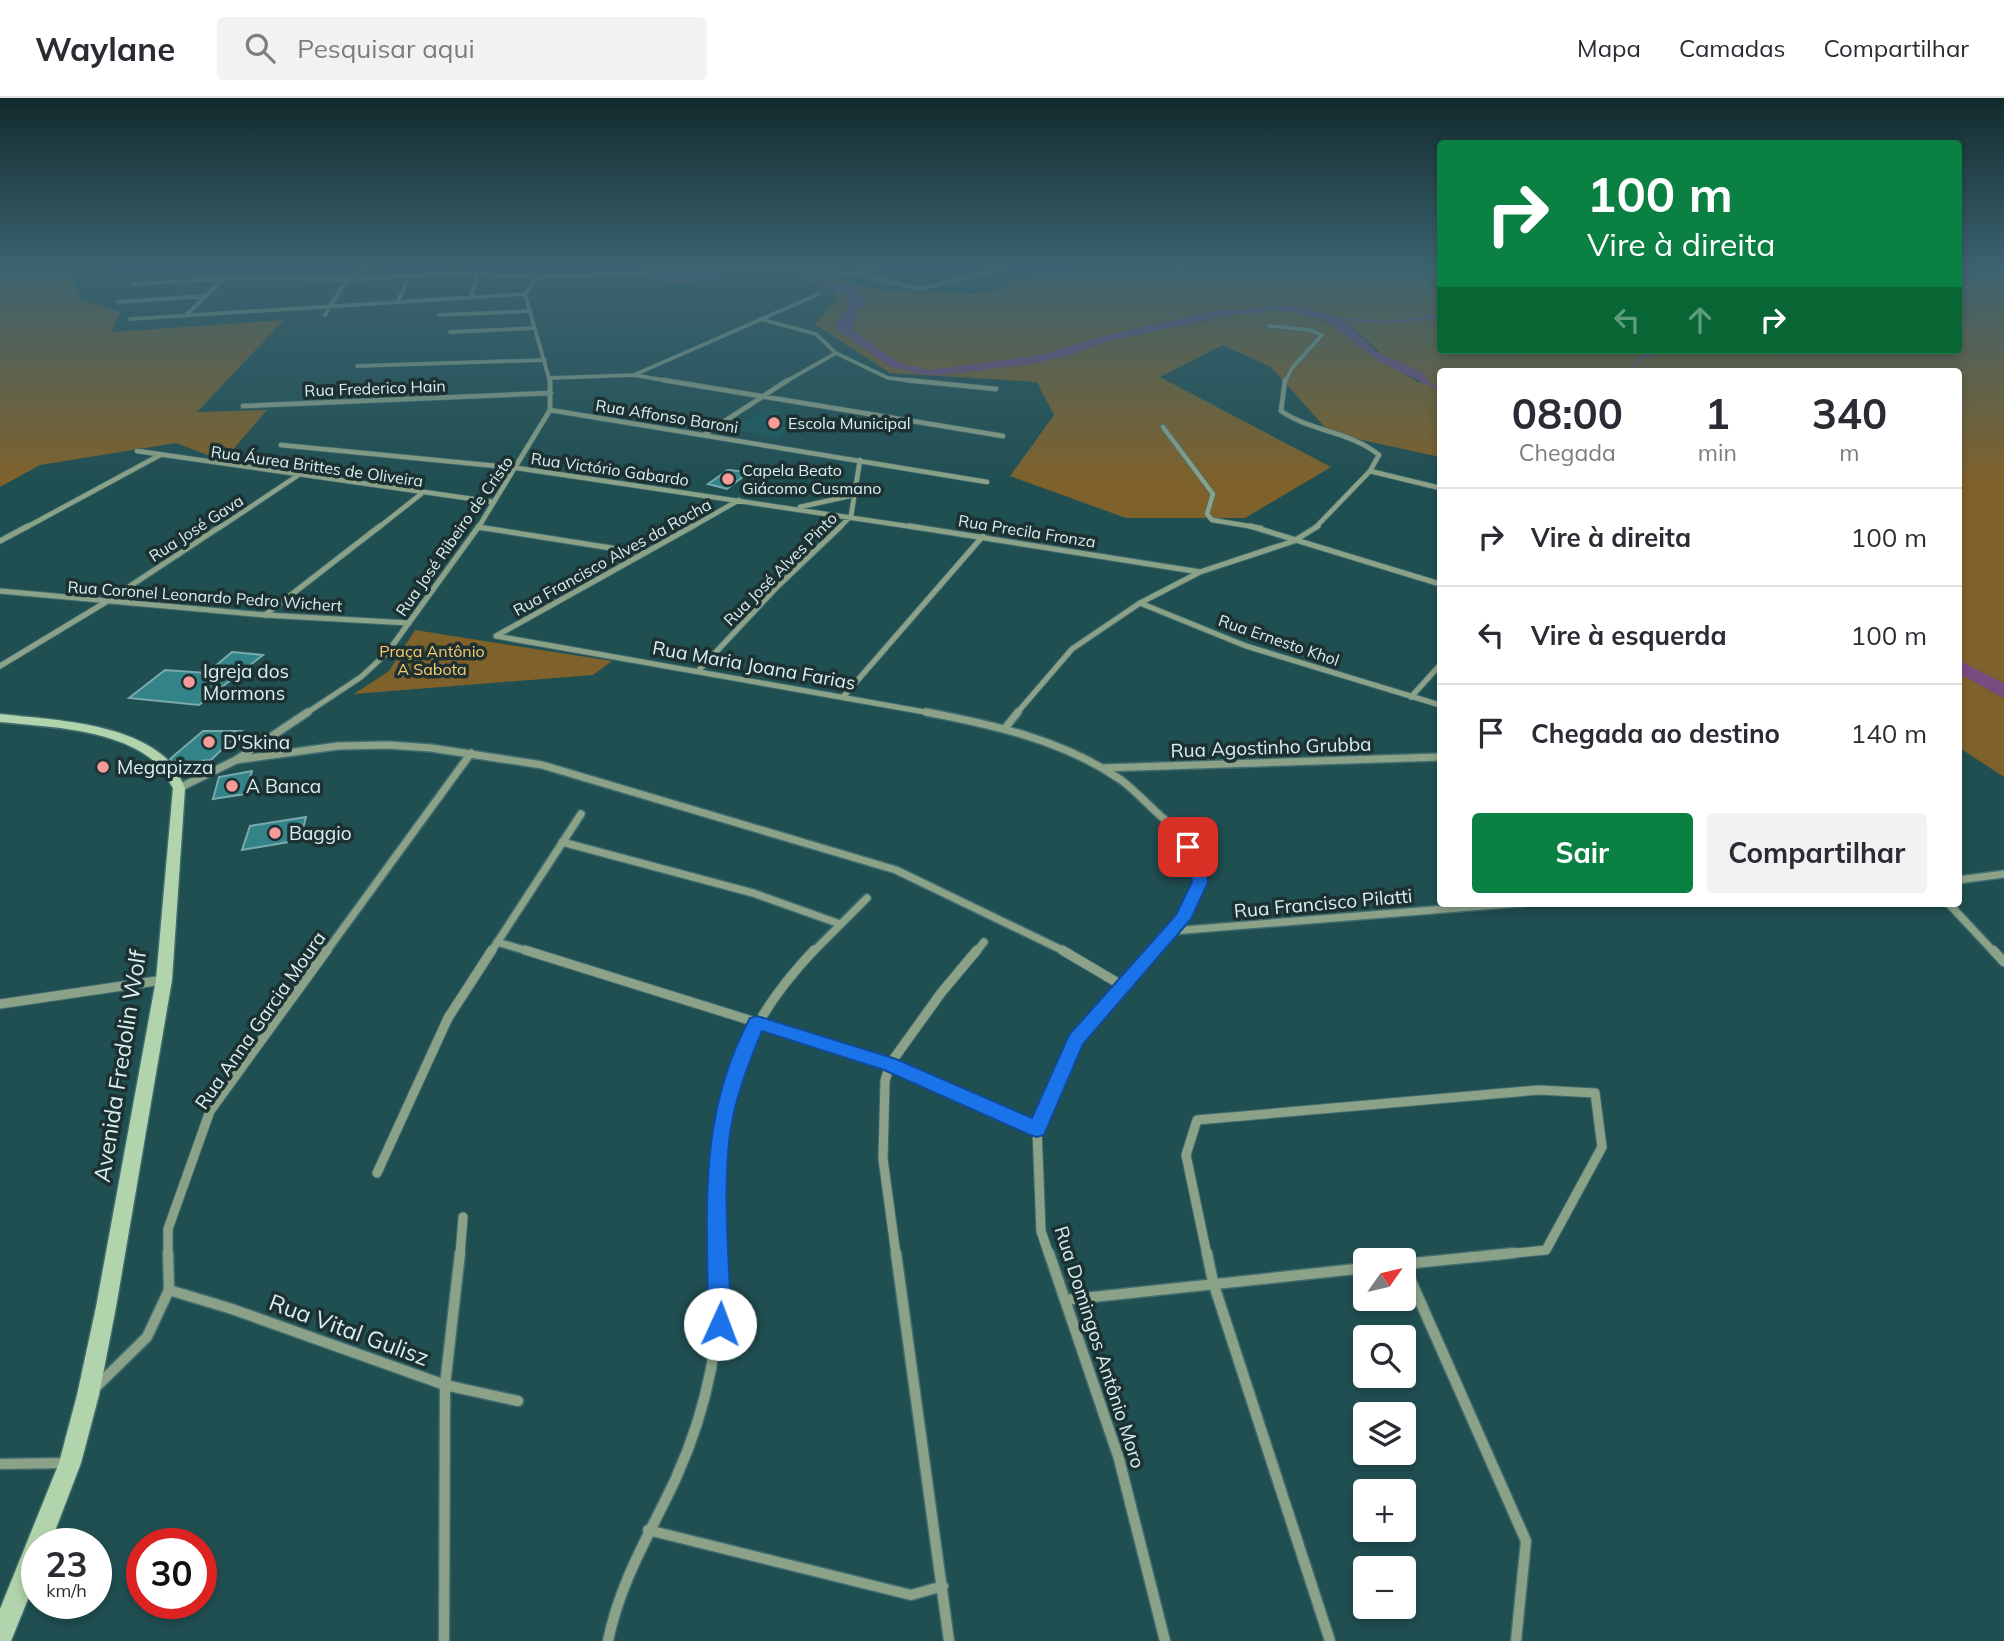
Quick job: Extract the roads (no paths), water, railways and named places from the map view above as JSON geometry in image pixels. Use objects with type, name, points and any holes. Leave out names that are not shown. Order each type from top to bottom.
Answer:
[{"type":"main road","points":[[0,718],[78,728],[145,746],[175,775],[179,788]]},
{"type":"main road","name":"Avenida Fredolin Wolf","points":[[44,1528],[70,1463],[88,1395],[164,980],[179,788]]},
{"type":"main road","name":"Avenida Fredolin Wolf","points":[[0,1639],[21,1586]]},
{"type":"street","name":"Rua José Ribeiro de Cristo","points":[[179,788],[236,760],[361,677],[387,653],[495,502],[550,410],[550,377],[538,338]]},
{"type":"street","points":[[634,374],[716,338]]},
{"type":"street","points":[[820,338],[836,352],[888,378],[996,389]]},
{"type":"street","points":[[1006,727],[1072,649],[1140,603],[1200,572],[1294,541],[1321,524],[1370,471],[1379,455],[1371,446],[1314,430],[1292,420],[1281,411],[1280,391],[1286,376],[1298,358],[1319,338]]},
{"type":"street","points":[[514,359],[543,352]]},
{"type":"street","points":[[705,434],[763,394],[836,352]]},
{"type":"street","points":[[357,366],[545,360]]},
{"type":"street","points":[[550,377],[634,374],[1003,436]]},
{"type":"street","name":"Rua Frederico Hain","points":[[243,406],[551,393]]},
{"type":"street","name":"Rua Affonso Baroni","points":[[550,410],[987,482]]},
{"type":"street","points":[[1163,427],[1213,494],[1207,514],[1212,520],[1264,528],[1294,541],[1437,583]]},
{"type":"street","name":"Rua Victório Gabardo","points":[[281,445],[517,468],[851,516]]},
{"type":"street","name":"Rua Áurea Brittes de Oliveira","points":[[137,452],[421,494],[495,502]]},
{"type":"street","points":[[0,541],[160,455]]},
{"type":"street","points":[[851,516],[860,460]]},
{"type":"street","points":[[1370,471],[1437,487]]},
{"type":"street","name":"Rua José Gava","points":[[0,666],[106,601],[298,476]]},
{"type":"street","points":[[265,615],[421,494]]},
{"type":"street","points":[[797,508],[854,495]]},
{"type":"street","name":"Rua Francisco Alves da Rocha","points":[[496,636],[740,499]]},
{"type":"street","name":"Rua Precila Fronza","points":[[851,516],[1200,572]]},
{"type":"street","name":"Rua José Alves Pinto","points":[[699,670],[777,587],[851,516]]},
{"type":"street","points":[[478,527],[644,554]]},
{"type":"street","points":[[844,697],[983,536]]},
{"type":"street","name":"Rua Coronel Leonardo Pedro Wichert","points":[[0,591],[265,615],[409,623]]},
{"type":"street","name":"Rua Ernesto Khol","points":[[1140,603],[1246,646],[1437,704]]},
{"type":"street","name":"Rua Maria Joana Farias","points":[[496,636],[699,670],[1006,727]]},
{"type":"street","points":[[1411,697],[1437,668]]},
{"type":"street","name":"Rua Domingos Antônio Moro","points":[[1006,727],[1102,768],[1122,780],[1180,834],[1196,859],[1200,882],[1182,919],[1075,1040],[1037,1129],[1041,1231],[1119,1459],[1165,1641]]},
{"type":"street","points":[[236,760],[338,746],[388,745],[471,753],[542,765],[895,870],[1087,962],[1123,986]]},
{"type":"street","name":"Rua Anna Garcia Moura","points":[[88,1395],[147,1337],[169,1290],[168,1229],[211,1111],[471,753]]},
{"type":"street","name":"Rua Agostinho Grubba","points":[[1102,768],[1437,757]]},
{"type":"street","points":[[377,1173],[448,1018],[581,814]]},
{"type":"street","points":[[562,842],[753,893],[840,924]]},
{"type":"street","points":[[1962,879],[2004,874]]},
{"type":"street","points":[[608,1641],[612,1615],[648,1530],[686,1455],[709,1384],[722,1305],[718,1164],[720,1133],[734,1075],[757,1023],[800,962],[867,898]]},
{"type":"street","name":"Rua Francisco Pilatti","points":[[1171,931],[1470,907]]},
{"type":"street","points":[[1952,907],[2004,962]]},
{"type":"street","points":[[497,942],[603,972],[890,1064],[1037,1129]]},
{"type":"street","points":[[949,1641],[883,1158],[885,1081],[890,1064],[941,993],[984,942]]},
{"type":"street","points":[[0,1004],[164,980]]},
{"type":"street","points":[[1330,1641],[1213,1282],[1186,1155],[1196,1121],[1539,1090],[1595,1093],[1602,1147],[1546,1250],[1416,1264]]},
{"type":"street","points":[[444,1641],[445,1385],[454,1322],[463,1217]]},
{"type":"street","points":[[1065,1300],[1213,1282],[1353,1269]]},
{"type":"street","name":"Rua Vital Gulisz","points":[[169,1290],[232,1309],[445,1385],[518,1401]]},
{"type":"street","points":[[1416,1292],[1526,1541],[1516,1641]]},
{"type":"street","points":[[0,1464],[70,1463]]},
{"type":"street","points":[[648,1530],[911,1595],[943,1586]]},
{"type":"waterway","points":[[1635,368],[1641,357],[1652,354]]},
{"type":"place","name":"Escola Municipal","points":[[774,423]]},
{"type":"place","name":"Capela Beato Giácomo Cusmano","points":[[728,479]]},
{"type":"place","name":"Igreja dos Mormons","points":[[189,682]]},
{"type":"place","name":"D'Skina","points":[[209,742]]},
{"type":"place","name":"Megapizza","points":[[103,767]]},
{"type":"place","name":"A Banca","points":[[232,786]]},
{"type":"place","name":"Baggio","points":[[275,833]]},
{"type":"park label","name":"Praça Antônio A Sabota","points":[[432,660]]}]
